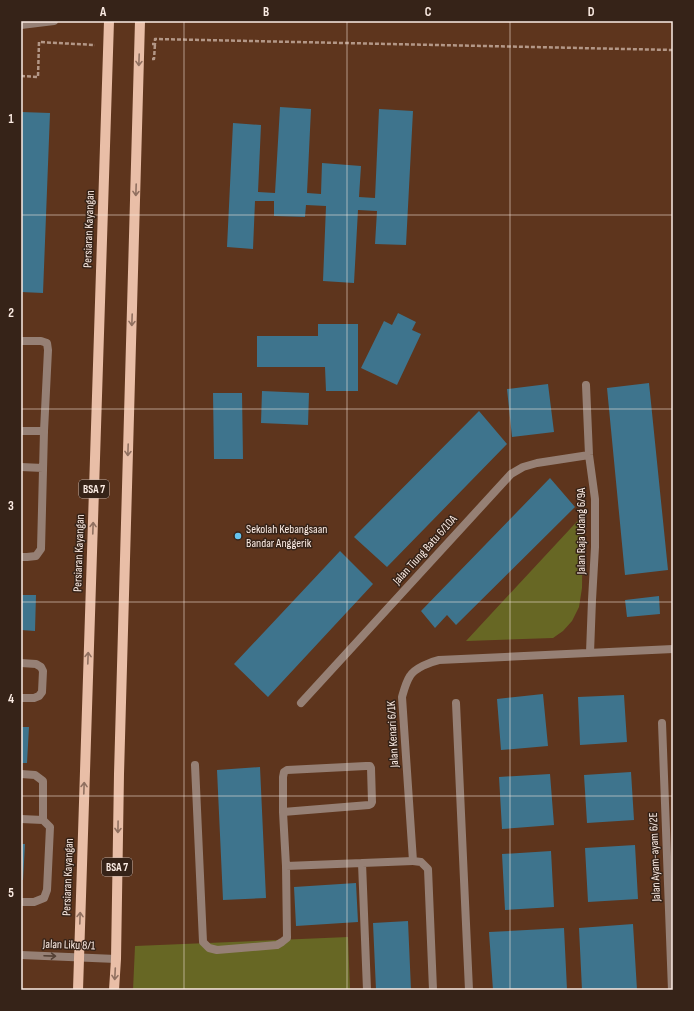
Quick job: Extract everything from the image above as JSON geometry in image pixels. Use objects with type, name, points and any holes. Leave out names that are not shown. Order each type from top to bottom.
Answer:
[{"type":"main road","name":"Persiaran Kayangan","points":[[78,990],[109,21]]},
{"type":"main road","name":"BSA 7","points":[[114,990],[140,21]]},
{"type":"street","points":[[21,25],[54,21]]},
{"type":"street","points":[[21,341],[41,341],[47,343],[48,350],[41,549],[36,556],[21,557]]},
{"type":"street","name":"Jalan Raja Udang 6/9A","points":[[586,385],[590,455],[595,499],[595,547],[590,653]]},
{"type":"street","points":[[21,430],[44,431]]},
{"type":"street","name":"Jalan Tiung Batu 6/10A","points":[[301,703],[511,474],[522,467],[537,463],[590,455]]},
{"type":"street","points":[[21,467],[43,468]]},
{"type":"street","name":"Jalan Kenari 6/1K","points":[[413,861],[402,697],[411,674],[428,663],[439,660],[673,649]]},
{"type":"street","points":[[21,663],[36,664],[41,667],[43,671],[42,692],[39,696],[34,698],[21,698]]},
{"type":"street","points":[[456,703],[469,990]]},
{"type":"street","name":"Jalan Ayam-ayam 6/2E","points":[[662,723],[672,990]]},
{"type":"street","points":[[195,765],[203,942],[209,948],[217,950],[277,945],[287,938],[286,866],[283,812],[284,772],[287,770],[370,766],[371,804],[283,812]]},
{"type":"street","points":[[21,774],[35,775],[43,781],[43,820]]},
{"type":"street","points":[[21,819],[43,820],[50,827],[47,890],[44,898],[34,902],[21,902]]},
{"type":"street","points":[[286,866],[413,861],[421,862],[428,869],[433,990]]},
{"type":"street","points":[[362,863],[367,990]]},
{"type":"street","name":"Jalan Liku 8/1","points":[[21,955],[116,959]]},
{"type":"path","points":[[155,39],[673,50]]},
{"type":"path","points":[[21,76],[38,77],[39,42],[80,44]]},
{"type":"shaded area","points":[[583,515],[582,588],[579,607],[572,621],[563,631],[553,638],[466,641]]},
{"type":"shaded area","points":[[348,937],[350,990],[133,990],[135,946]]},
{"type":"building","points":[[280,107],[311,109],[307,193],[321,194],[322,163],[361,166],[359,197],[375,198],[379,109],[413,111],[406,245],[375,244],[377,211],[358,210],[354,283],[323,281],[326,206],[306,205],[305,217],[274,216],[274,201],[255,201],[253,249],[227,247],[233,123],[261,125],[258,192],[275,193]]},
{"type":"building","points":[[21,112],[50,113],[43,293],[21,292]]},
{"type":"building","points":[[398,313],[416,322],[412,330],[421,334],[397,385],[361,368],[384,321],[392,325]]},
{"type":"building","points":[[318,324],[358,324],[358,391],[326,391],[325,367],[257,367],[257,336],[318,336]]},
{"type":"building","points":[[649,383],[668,570],[625,575],[607,388]]},
{"type":"building","points":[[548,384],[554,432],[512,437],[507,389]]},
{"type":"building","points":[[262,391],[309,393],[308,425],[261,423]]},
{"type":"building","points":[[213,393],[242,393],[243,459],[214,459]]},
{"type":"building","points":[[479,411],[507,444],[387,567],[354,537]]},
{"type":"building","points":[[550,478],[575,507],[456,625],[447,615],[435,628],[421,611]]},
{"type":"building","points":[[340,551],[373,584],[268,697],[234,664]]},
{"type":"building","points":[[21,595],[36,595],[35,631],[21,630]]},
{"type":"building","points":[[659,596],[660,614],[627,617],[625,600]]},
{"type":"building","points":[[543,694],[548,746],[501,750],[497,699]]},
{"type":"building","points":[[624,695],[627,742],[580,745],[578,697]]},
{"type":"building","points":[[21,727],[29,727],[27,763],[21,763]]},
{"type":"building","points":[[260,767],[266,898],[223,900],[217,770]]},
{"type":"building","points":[[631,772],[634,820],[587,823],[584,775]]},
{"type":"building","points":[[550,774],[554,825],[502,829],[499,777]]},
{"type":"building","points":[[21,844],[25,844],[23,880],[21,880]]},
{"type":"building","points":[[635,845],[638,899],[588,902],[585,848]]},
{"type":"building","points":[[551,851],[554,907],[505,910],[502,854]]},
{"type":"building","points":[[356,883],[358,922],[296,926],[294,887]]},
{"type":"building","points":[[408,921],[411,990],[376,990],[373,923]]},
{"type":"building","points":[[633,924],[637,990],[582,990],[579,928]]},
{"type":"building","points":[[564,928],[567,990],[493,990],[489,932]]},
{"type":"place","name":"Sekolah Kebangsaan Bandar Anggerik","points":[[238,536]]}]
